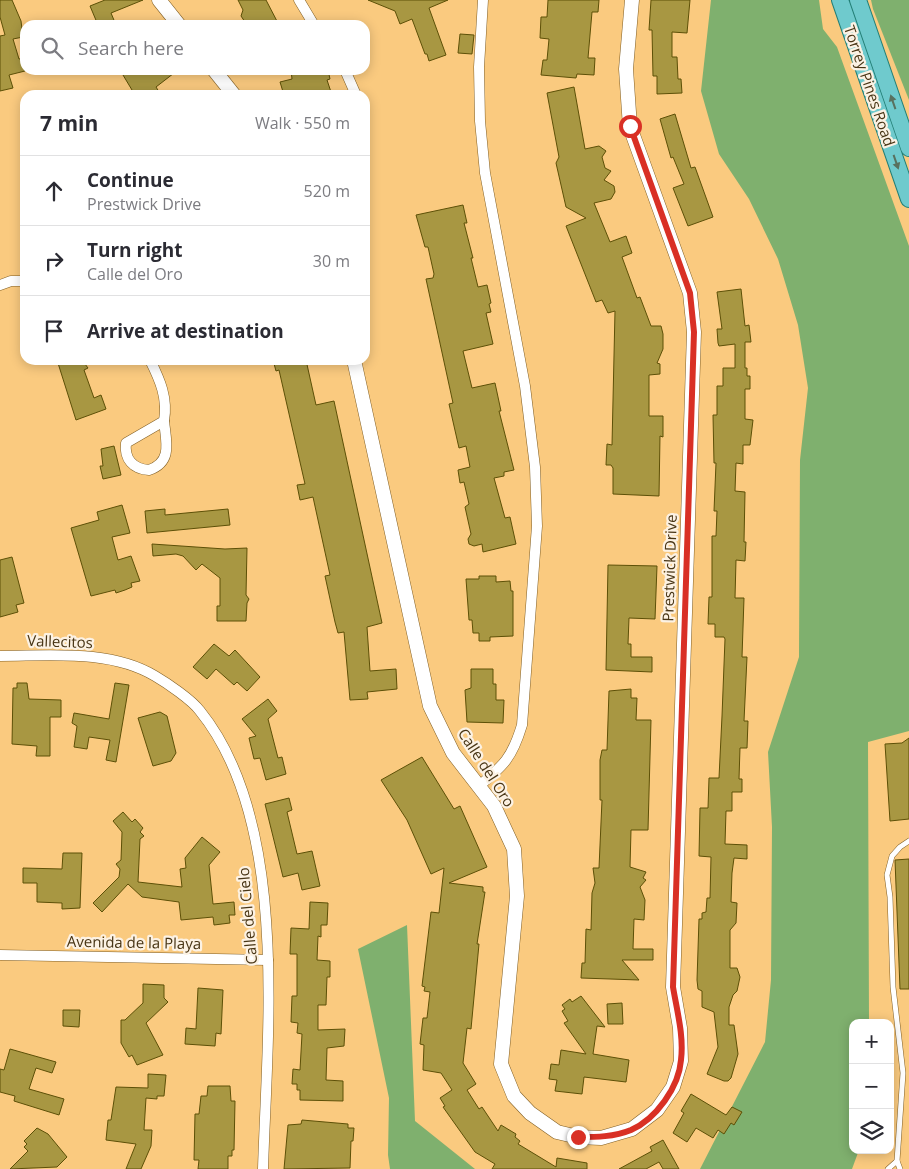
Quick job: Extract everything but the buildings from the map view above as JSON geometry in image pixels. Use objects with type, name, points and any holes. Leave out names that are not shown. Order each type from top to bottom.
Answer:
[{"type":"main road","name":"Torrey Pines Road","points":[[840,0],[909,199]]},
{"type":"main road","name":"Torrey Pines Road","points":[[858,0],[909,148]]},
{"type":"street","points":[[159,0],[175,20]]},
{"type":"street","points":[[299,0],[311,20]]},
{"type":"street","points":[[479,786],[506,764],[516,745],[522,725],[537,526],[531,418],[484,173],[480,122],[479,67],[483,0]]},
{"type":"street","name":"Prestwick Drive","points":[[632,0],[626,70],[630,126],[690,293],[694,332],[673,987],[680,1028],[682,1061],[673,1087],[657,1110],[632,1129]]},
{"type":"street","points":[[218,75],[230,90]]},
{"type":"street","points":[[347,75],[354,90]]},
{"type":"street","points":[[0,285],[11,281],[20,281]]},
{"type":"street","points":[[152,365],[162,384],[166,410],[164,421],[168,450],[162,463],[149,470],[136,467],[126,456],[126,443],[164,421]]},
{"type":"street","name":"Calle del Oro","points":[[355,365],[430,706],[453,753],[494,806],[514,849],[517,896],[501,1064],[514,1096],[530,1113],[556,1132],[578,1137],[601,1138],[632,1129]]},
{"type":"street","name":"Vallecitos","points":[[0,656],[86,657],[118,661]]},
{"type":"street","name":"Calle del Cielo","points":[[118,661],[155,675],[199,709],[226,749],[247,809],[263,880],[268,960],[263,1169]]},
{"type":"street","name":"Avenida de la Playa","points":[[0,955],[268,960]]},
{"type":"lane","points":[[900,1169],[897,1161],[903,1073],[893,987],[890,897],[887,875],[892,856],[900,846],[909,841]]},
{"type":"lane","points":[[888,1169],[897,1161]]},
{"type":"green space","points":[[711,0],[819,0],[823,29],[837,47],[909,246],[909,731],[868,742],[869,1019],[849,1019],[849,1154],[858,1154],[852,1169],[700,1169],[765,1042],[771,980],[772,827],[768,752],[799,657],[800,460],[808,388],[798,325],[778,259],[749,199],[719,154],[701,91]]},
{"type":"green space","points":[[871,0],[909,0],[909,100],[873,9]]},
{"type":"green space","points":[[407,925],[415,1121],[475,1169],[390,1169],[388,1155],[389,1098],[358,949]]},
{"type":"route","points":[[578,1137],[601,1138],[632,1129],[657,1110],[673,1087],[682,1061],[680,1028],[673,987],[694,332],[690,293],[630,126]]}]
